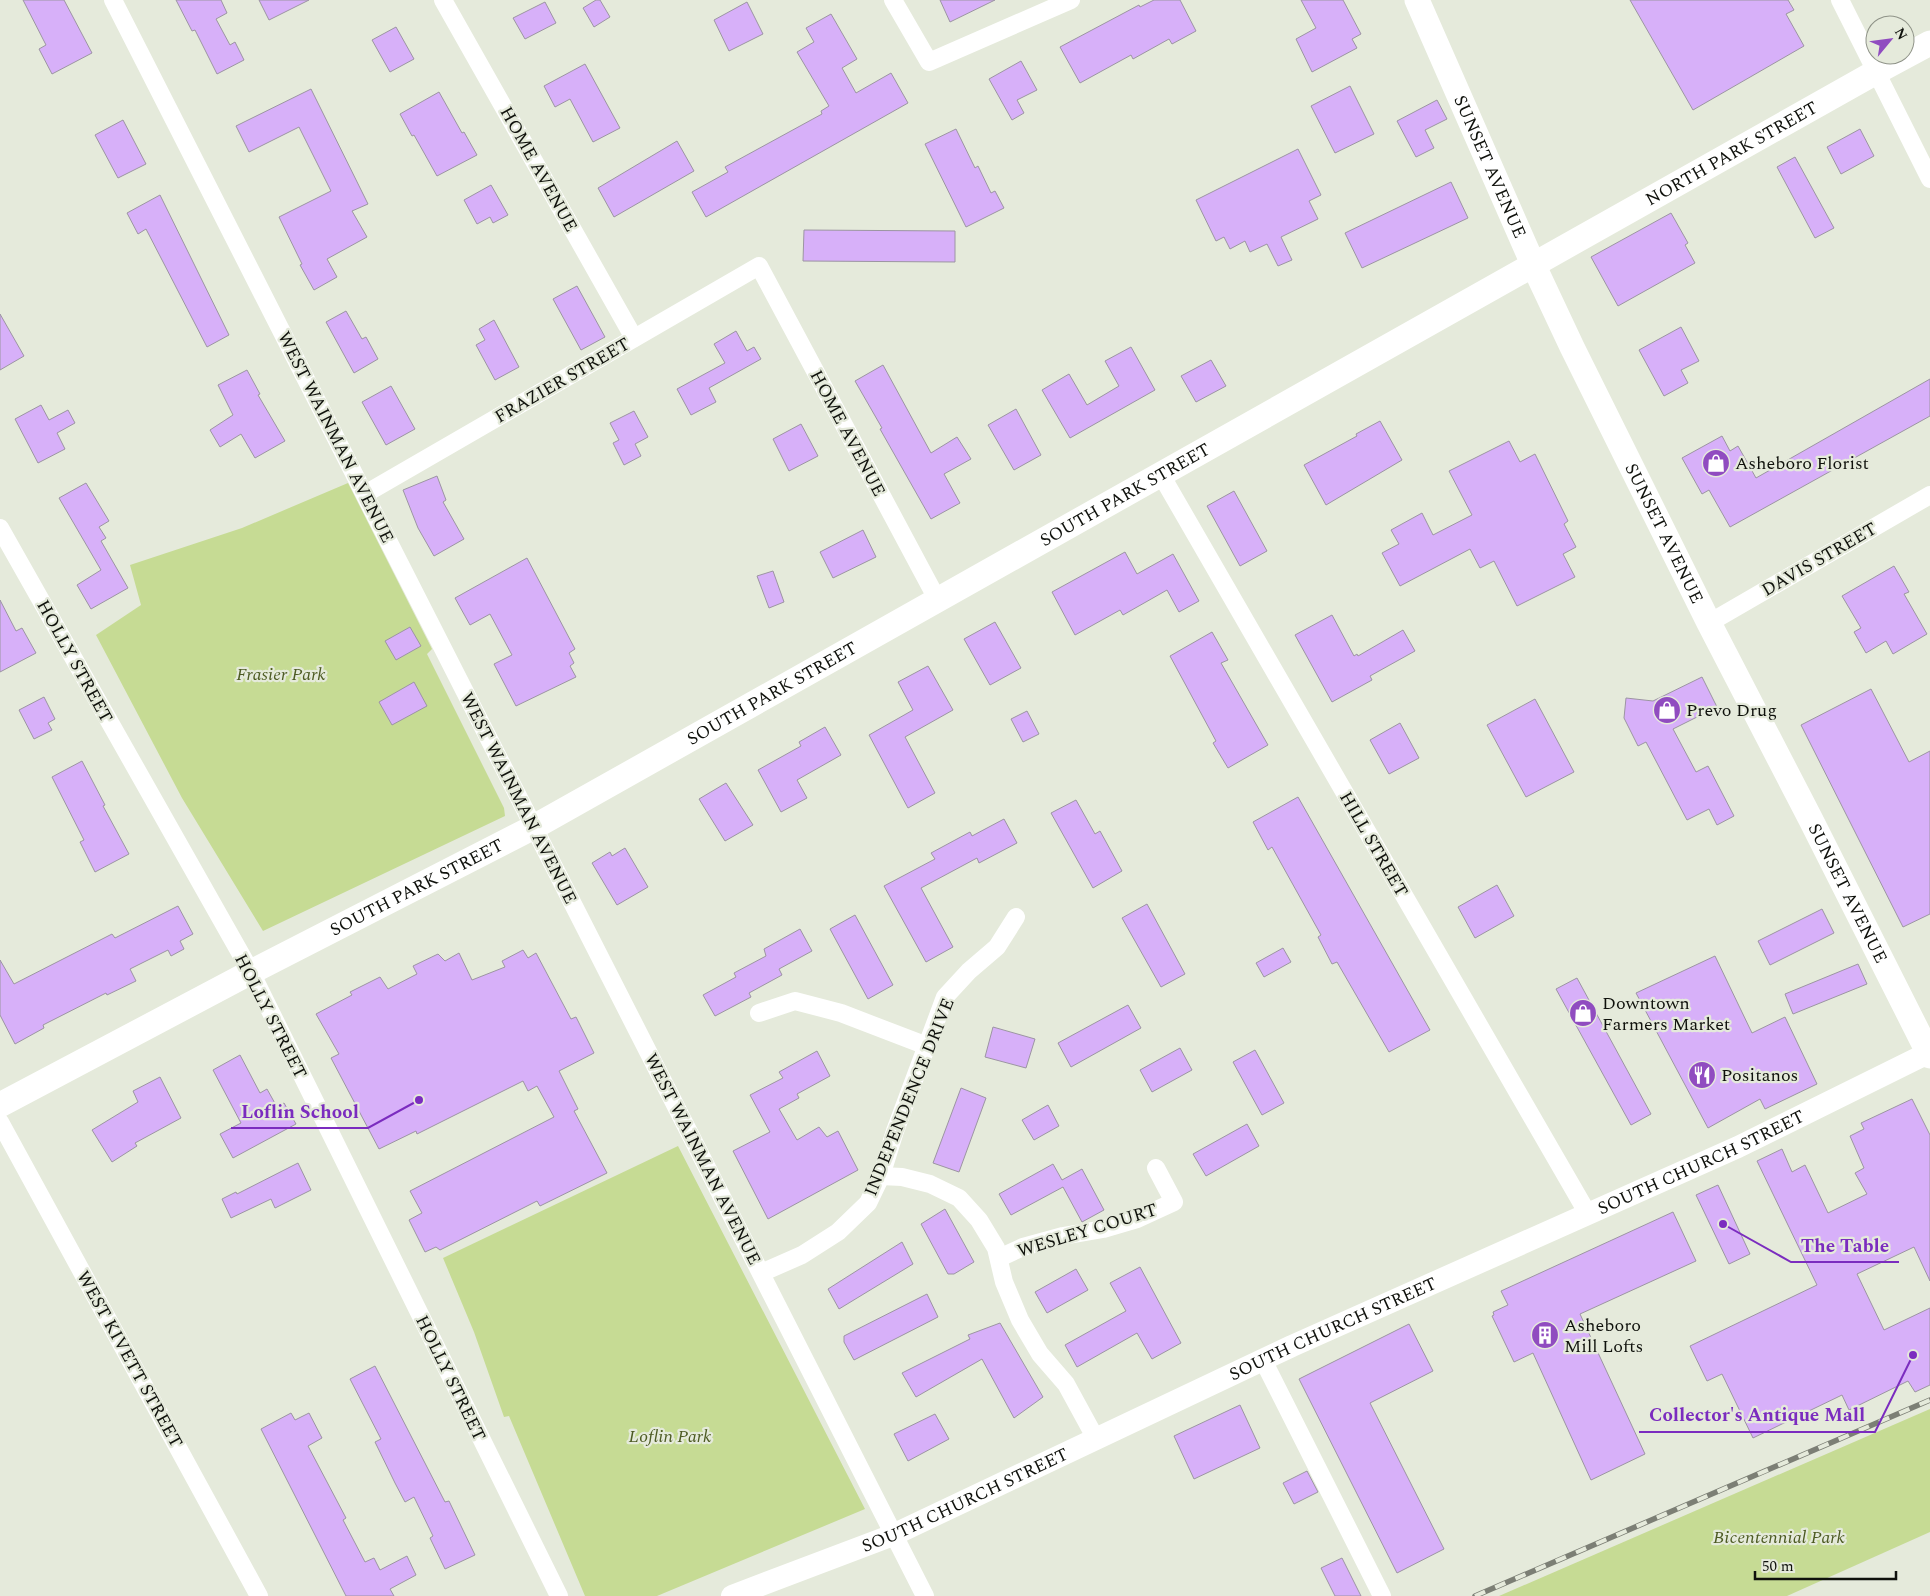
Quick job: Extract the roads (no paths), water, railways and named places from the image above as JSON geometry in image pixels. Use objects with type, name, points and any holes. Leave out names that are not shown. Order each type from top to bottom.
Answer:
[{"type":"main road","name":"SUNSET AVENUE","points":[[1418,0],[1533,264],[1580,363],[1709,623],[1930,1054]]},
{"type":"main road","name":"NORTH PARK STREET","points":[[1533,264],[1930,43]]},
{"type":"main road","name":"SOUTH PARK STREET","points":[[0,1105],[251,972],[534,827],[1533,264]]},
{"type":"street","name":"WEST WAINMAN AVENUE","points":[[113,0],[924,1596]]},
{"type":"street","name":"HOME AVENUE","points":[[443,0],[634,338]]},
{"type":"street","points":[[893,0],[930,62],[1071,0]]},
{"type":"street","points":[[1840,0],[1930,178]]},
{"type":"street","name":"FRAZIER STREET","points":[[365,494],[759,266]]},
{"type":"street","name":"HOME AVENUE","points":[[759,266],[937,599]]},
{"type":"street","name":"HILL STREET","points":[[1160,473],[1588,1214]]},
{"type":"street","name":"DAVIS STREET","points":[[1709,623],[1930,495]]},
{"type":"street","name":"HOLLY STREET","points":[[0,528],[251,972],[559,1596]]},
{"type":"street","name":"INDEPENDENCE DRIVE","points":[[761,1273],[802,1255],[838,1232],[868,1203],[880,1176],[945,997],[969,971],[997,947],[1016,917]]},
{"type":"street","points":[[759,1013],[795,1001],[841,1013],[927,1046]]},
{"type":"street","name":"SOUTH CHURCH STREET","points":[[732,1596],[894,1535],[1263,1360],[1738,1147],[1930,1054]]},
{"type":"street","name":"WEST KIVETT STREET","points":[[0,1122],[259,1596]]},
{"type":"street","name":"WESLEY COURT","points":[[999,1258],[1023,1247],[1064,1236],[1103,1229],[1137,1219],[1174,1202],[1156,1168]]},
{"type":"street","points":[[880,1176],[902,1177],[930,1184],[959,1198],[980,1220],[996,1248],[1004,1282],[1020,1320],[1040,1354],[1066,1384],[1096,1439]]},
{"type":"street","points":[[1263,1360],[1382,1596]]},
{"type":"railway","points":[[1475,1596],[1930,1400]]},
{"type":"place","name":"Asheboro Florist","points":[[1716,463]]},
{"type":"place","name":"Prevo Drug","points":[[1667,710]]},
{"type":"place","name":"Downtown Farmers Market","points":[[1583,1013]]},
{"type":"place","name":"Positanos","points":[[1702,1075]]},
{"type":"place","name":"Loflin School","points":[[419,1100]]},
{"type":"place","name":"The Table","points":[[1723,1224]]},
{"type":"place","name":"Asheboro Mill Lofts","points":[[1545,1335]]},
{"type":"place","name":"Collector's Antique Mall","points":[[1913,1355]]},
{"type":"park label","name":"Frasier Park","points":[[281,674]]},
{"type":"park label","name":"Loflin Park","points":[[670,1436]]},
{"type":"park label","name":"Bicentennial Park","points":[[1779,1537]]}]
